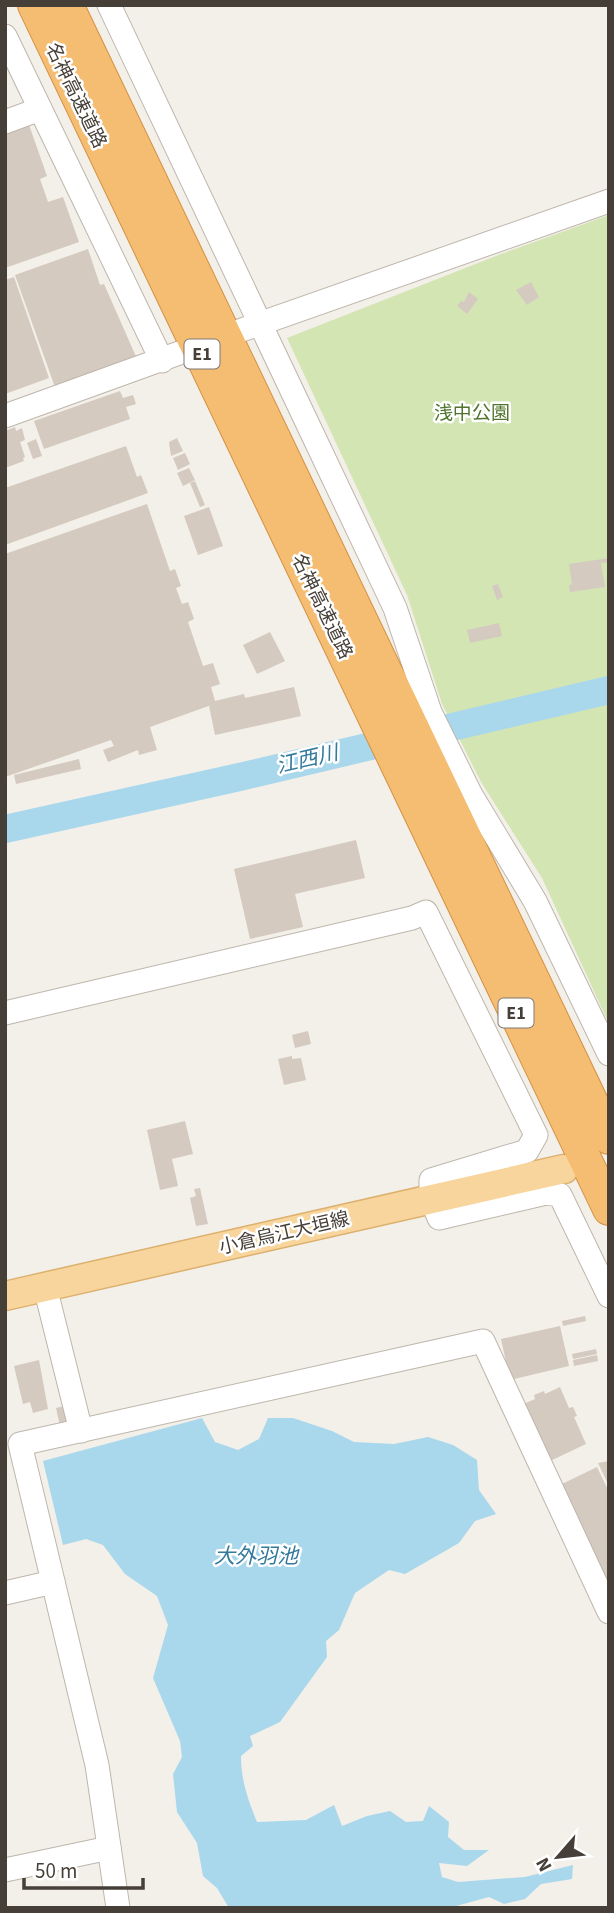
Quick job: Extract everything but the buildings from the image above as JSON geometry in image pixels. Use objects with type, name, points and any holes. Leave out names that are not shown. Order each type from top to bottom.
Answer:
[{"type":"highway","name":"名神高速道路","points":[[34,5],[381,695],[449,807],[609,1138]]},
{"type":"highway","name":"名神高速道路","points":[[67,5],[381,695]]},
{"type":"highway","name":"名神高速道路","points":[[449,807],[609,1209]]},
{"type":"main road","name":"小倉烏江大垣線","points":[[5,1296],[564,1170]]},
{"type":"street","points":[[110,5],[249,327],[395,608],[430,712],[449,807],[535,901],[609,1054]]},
{"type":"street","points":[[5,36],[40,109],[172,356],[5,416]]},
{"type":"street","points":[[5,122],[40,109]]},
{"type":"street","points":[[249,327],[609,201]]},
{"type":"street","points":[[5,1013],[412,918],[426,912],[536,1135],[527,1151],[431,1180],[431,1198],[439,1218],[546,1193],[560,1195],[609,1296]]},
{"type":"street","points":[[45,1287],[80,1431]]},
{"type":"street","points":[[118,1908],[97,1765],[20,1444],[483,1342],[609,1612]]},
{"type":"street","points":[[5,1593],[53,1582]]},
{"type":"street","points":[[5,1870],[109,1848]]},
{"type":"green space","name":"浅中公園","points":[[609,215],[609,1024],[542,878],[481,782],[442,704],[407,595],[287,338],[501,254]]},
{"type":"water","name":"大外羽池","points":[[202,1418],[215,1442],[238,1450],[259,1439],[268,1418],[293,1418],[332,1431],[354,1442],[394,1444],[428,1437],[453,1445],[477,1460],[479,1490],[496,1514],[475,1521],[459,1543],[405,1574],[389,1570],[355,1593],[339,1630],[326,1641],[327,1657],[280,1722],[250,1736],[253,1746],[241,1756],[242,1774],[257,1822],[306,1820],[334,1805],[342,1826],[390,1811],[406,1822],[423,1821],[429,1806],[449,1822],[448,1837],[464,1850],[489,1850],[467,1866],[439,1863],[442,1877],[458,1882],[525,1877],[573,1865],[572,1879],[541,1884],[525,1899],[504,1904],[489,1897],[449,1908],[229,1908],[217,1888],[203,1876],[197,1843],[177,1812],[173,1774],[182,1757],[180,1741],[153,1678],[168,1625],[157,1596],[125,1574],[103,1545],[86,1539],[63,1545],[43,1461]]},
{"type":"waterway","name":"江西川","points":[[5,829],[609,690]]}]
